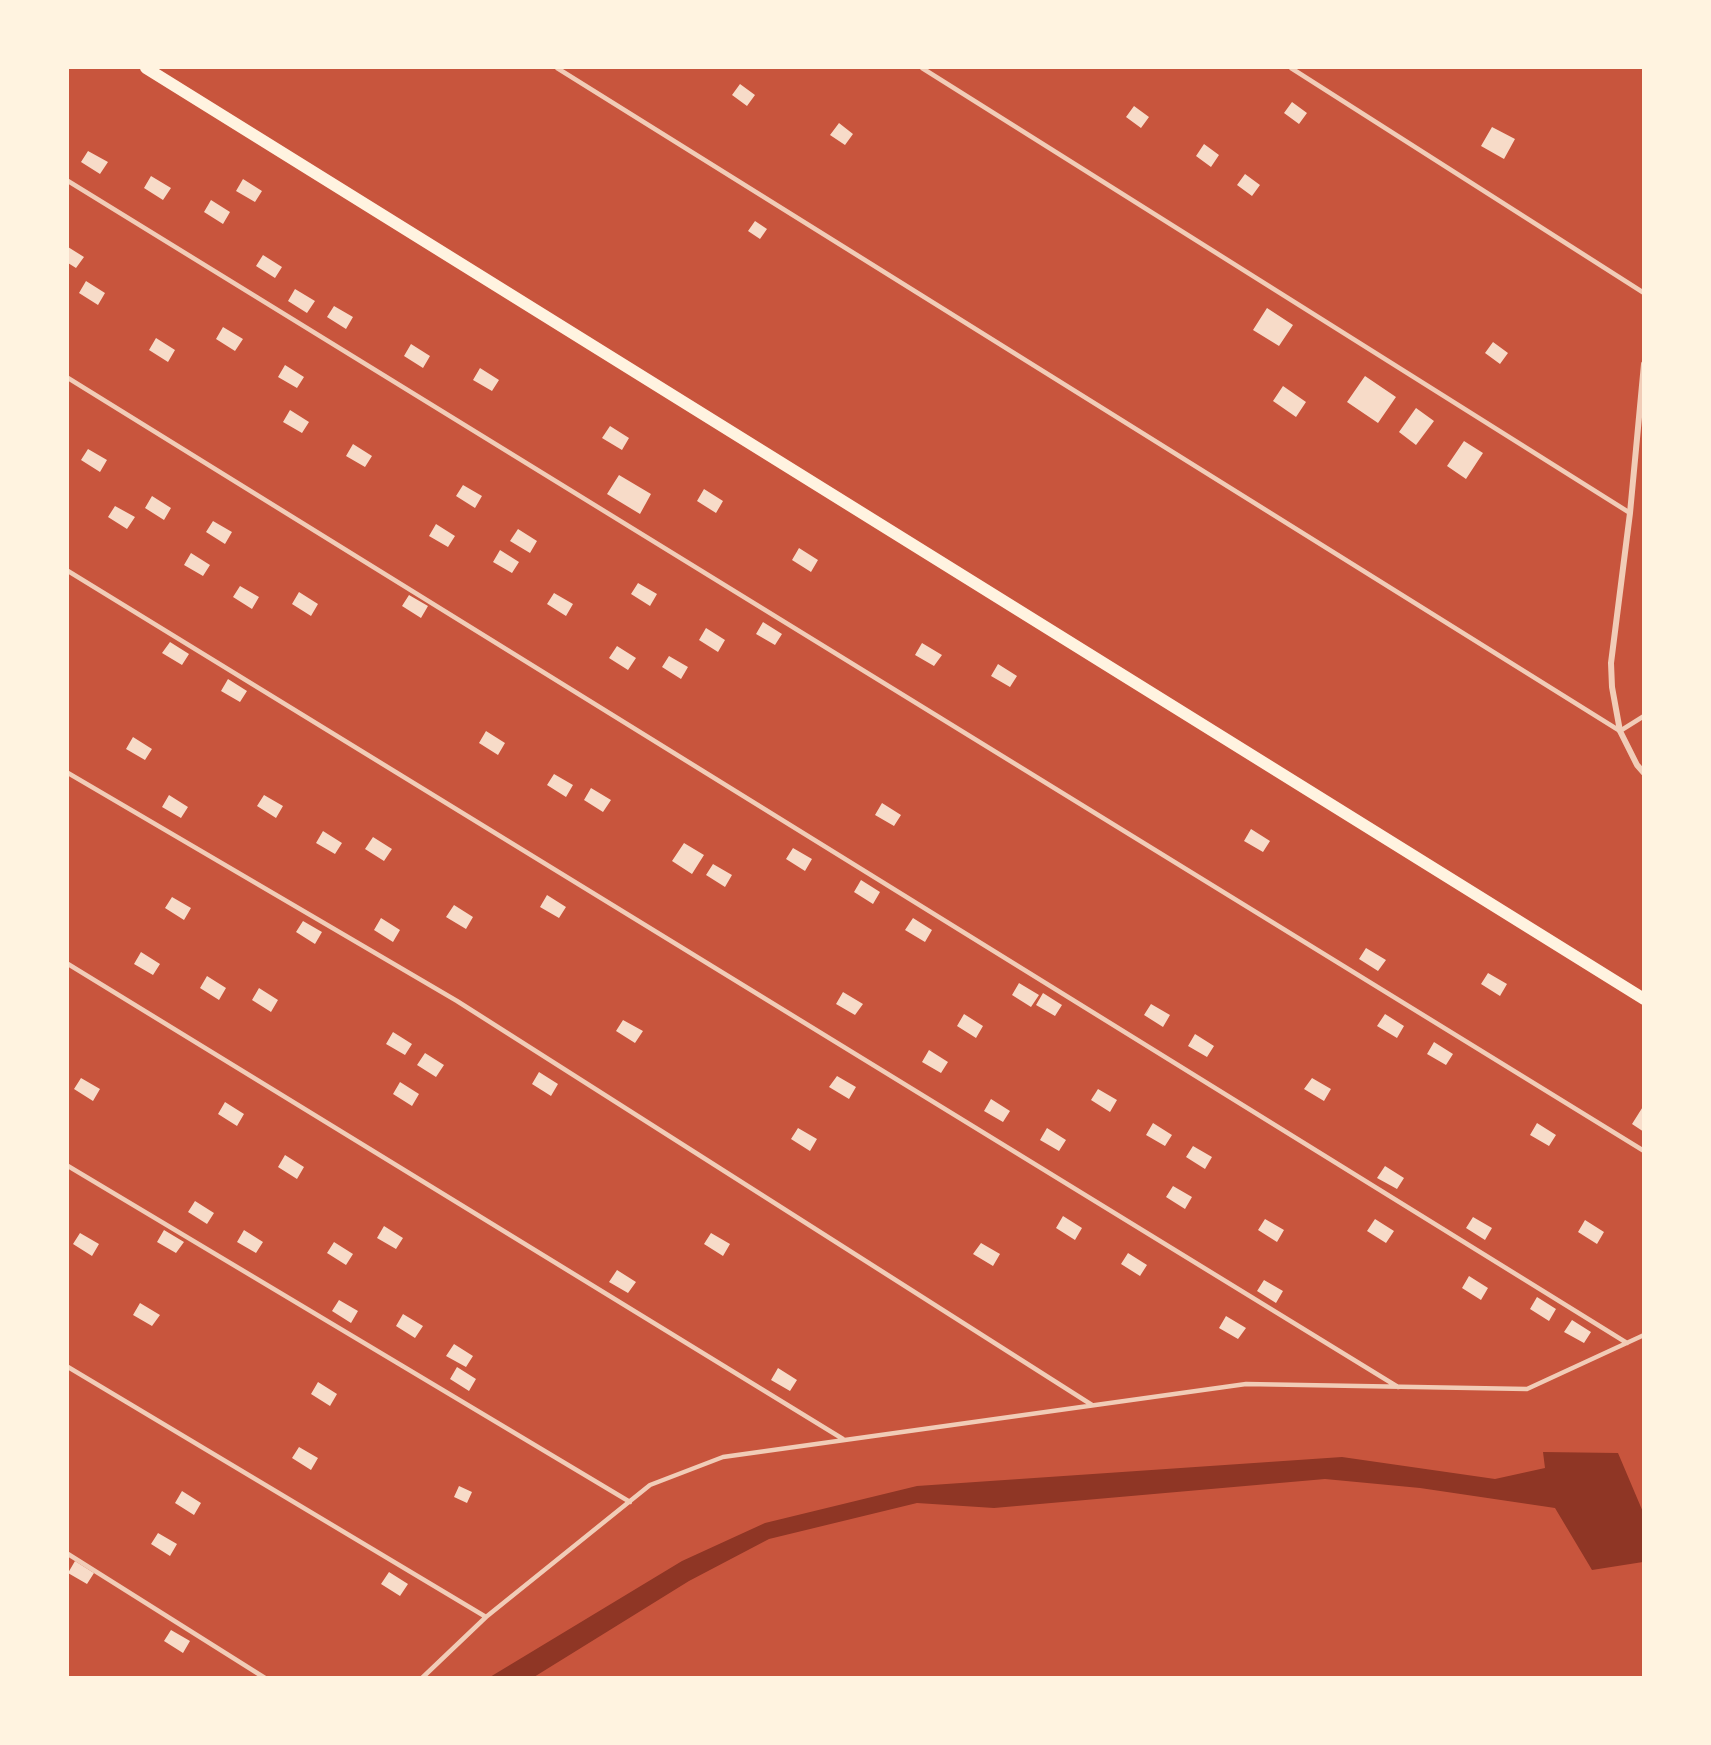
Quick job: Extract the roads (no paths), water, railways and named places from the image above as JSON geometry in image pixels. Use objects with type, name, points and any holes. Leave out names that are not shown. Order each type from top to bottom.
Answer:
[{"type":"main road","points":[[146,68],[1644,999]]},
{"type":"street","points":[[1644,364],[1641,427],[1611,663],[1612,687],[1620,731],[1637,765],[1644,773]]},
{"type":"lane","points":[[557,68],[1620,731],[1644,716]]},
{"type":"lane","points":[[922,68],[1630,513]]},
{"type":"lane","points":[[1291,68],[1644,293]]},
{"type":"lane","points":[[68,181],[1644,1151]]},
{"type":"lane","points":[[68,378],[1628,1343]]},
{"type":"lane","points":[[68,571],[1398,1387]]},
{"type":"lane","points":[[68,773],[457,1001],[1092,1405]]},
{"type":"lane","points":[[68,964],[844,1440]]},
{"type":"lane","points":[[68,1166],[630,1502]]},
{"type":"lane","points":[[422,1677],[486,1617],[650,1485],[723,1456],[1246,1384],[1527,1389],[1644,1335]]},
{"type":"lane","points":[[68,1367],[486,1617]]},
{"type":"lane","points":[[68,1554],[265,1677]]}]
